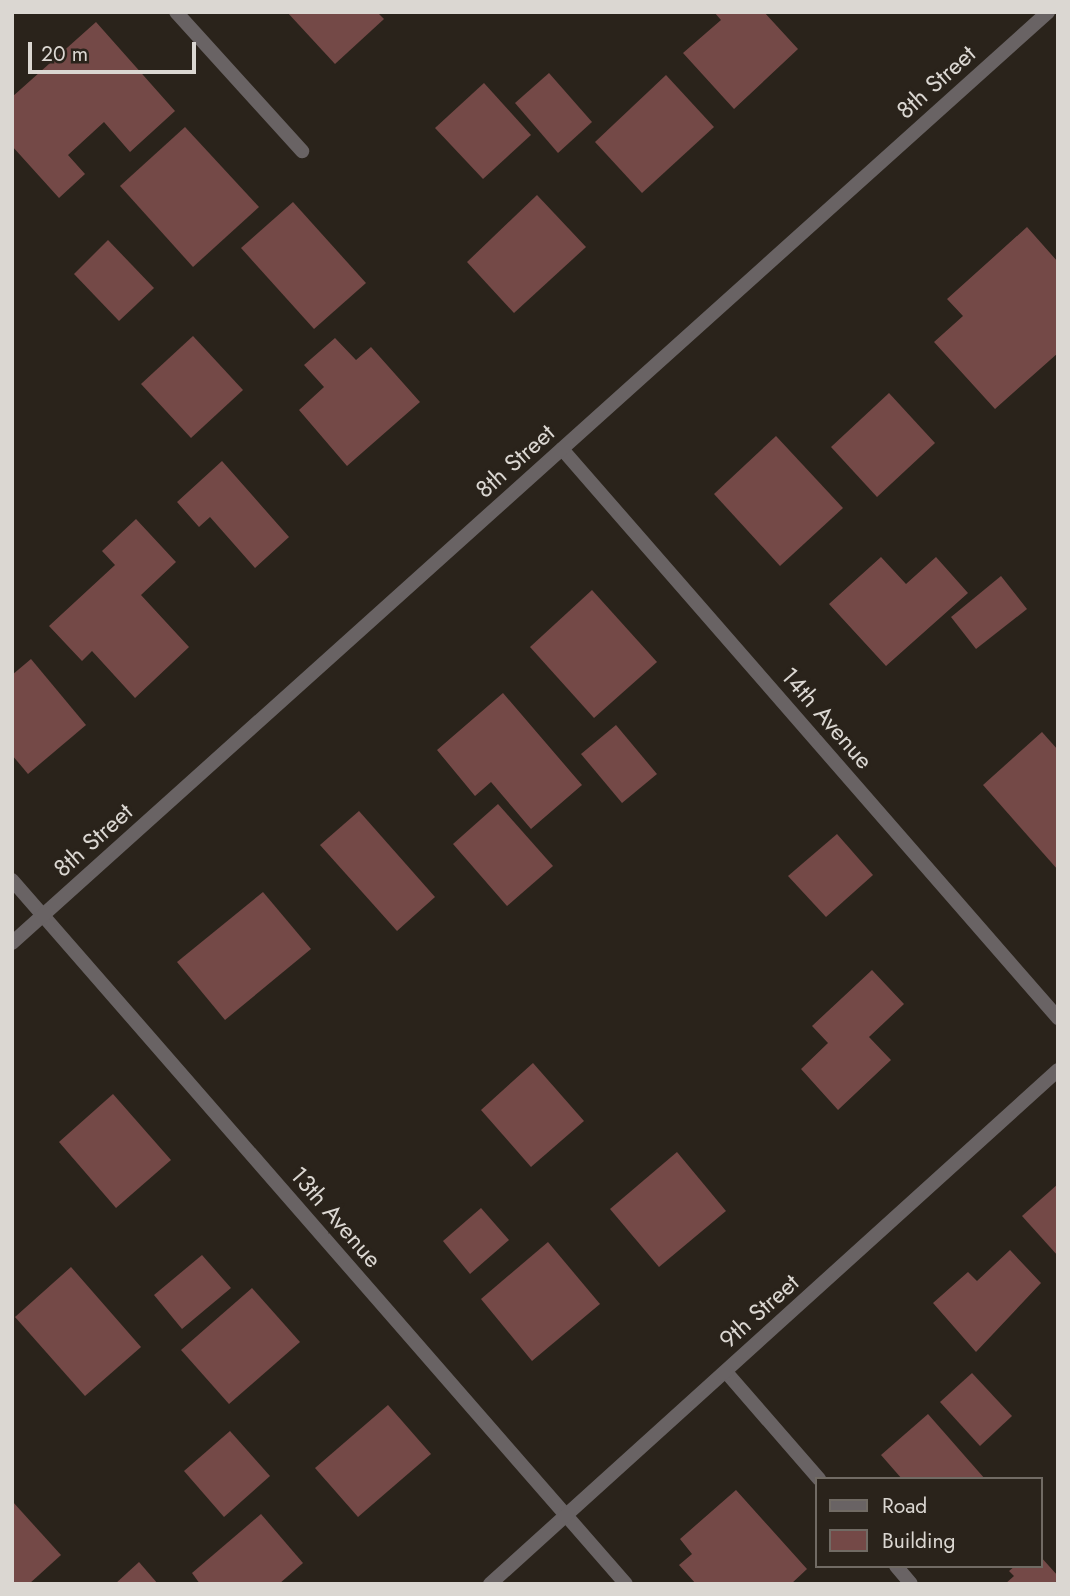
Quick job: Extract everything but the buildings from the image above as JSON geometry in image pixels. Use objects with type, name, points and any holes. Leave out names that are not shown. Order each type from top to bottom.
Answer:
[{"type":"street","points":[[176,12],[302,151]]},
{"type":"street","name":"8th Street","points":[[12,943],[1048,12]]},
{"type":"street","name":"14th Avenue","points":[[562,449],[1058,1018]]},
{"type":"street","name":"13th Avenue","points":[[12,880],[626,1584]]},
{"type":"street","name":"9th Street","points":[[490,1584],[1058,1069]]},
{"type":"street","points":[[726,1372],[817,1477]]},
{"type":"street","points":[[898,1568],[911,1584]]}]
